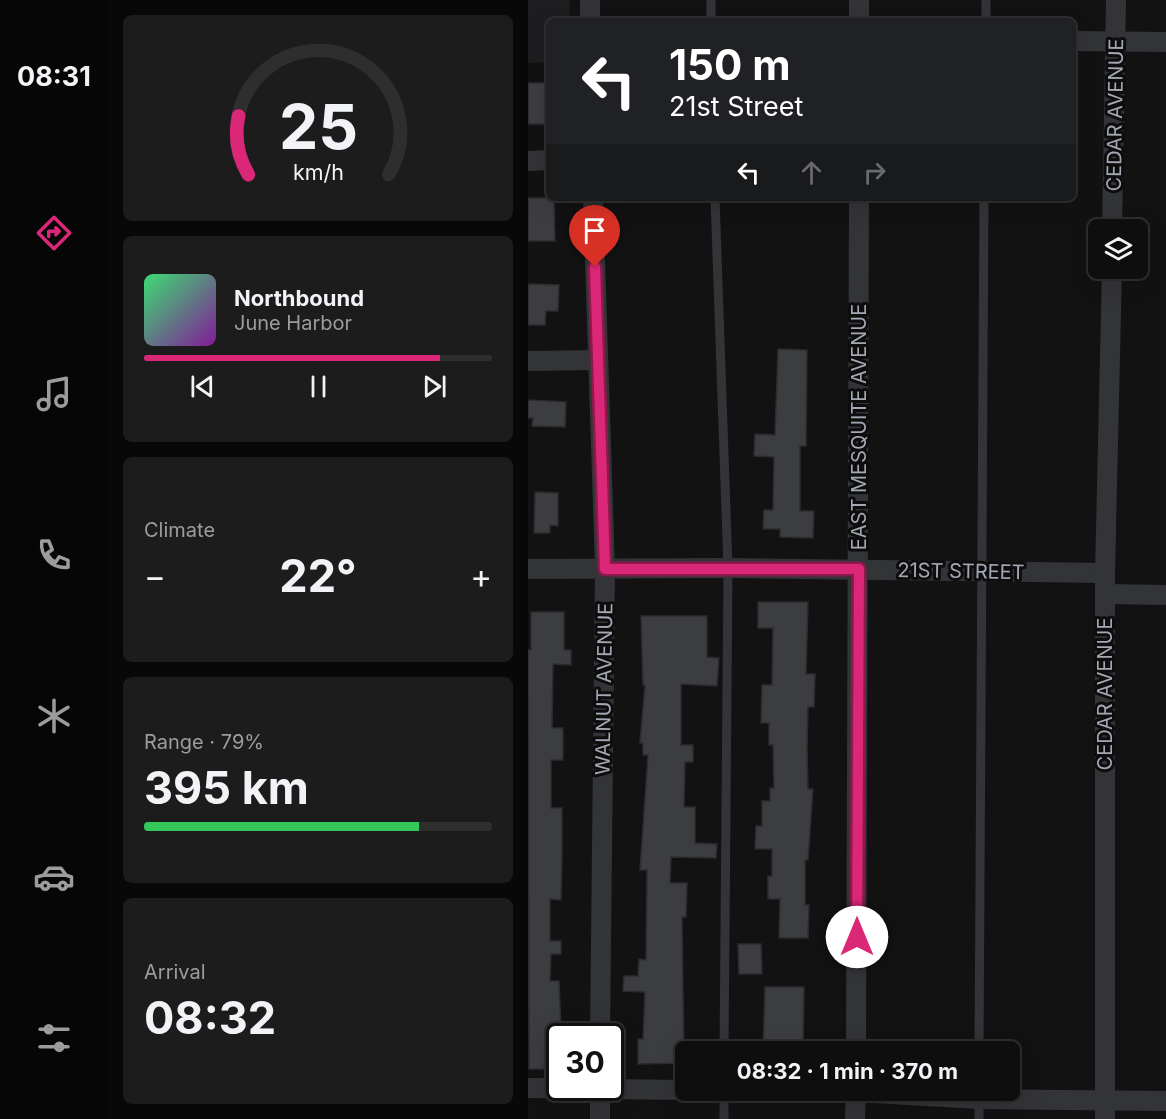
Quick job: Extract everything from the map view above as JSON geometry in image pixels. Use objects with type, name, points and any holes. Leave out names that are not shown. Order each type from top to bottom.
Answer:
[{"type":"street","points":[[590,0],[590,18]]},
{"type":"street","points":[[859,0],[859,18]]},
{"type":"street","name":"CEDAR AVENUE","points":[[1112,219],[1116,0]]},
{"type":"street","points":[[1076,41],[1166,42]]},
{"type":"street","points":[[528,161],[546,160]]},
{"type":"street","name":"WALNUT AVENUE","points":[[593,201],[605,569],[600,1023]]},
{"type":"street","name":"EAST MESQUITE AVENUE","points":[[856,1041],[859,201]]},
{"type":"street","name":"CEDAR AVENUE","points":[[1105,1109],[1105,573],[1112,279]]},
{"type":"street","points":[[528,361],[598,360]]},
{"type":"street","name":"21ST STREET","points":[[528,569],[728,568],[1105,573]]},
{"type":"street","points":[[1105,594],[1166,595]]},
{"type":"street","points":[[528,1088],[546,1088]]},
{"type":"street","points":[[624,1089],[675,1090]]},
{"type":"street","points":[[1020,1100],[1105,1109],[1166,1101]]},
{"type":"street","points":[[600,1101],[600,1119]]},
{"type":"street","points":[[855,1119],[856,1101]]},
{"type":"lane","points":[[711,0],[711,18]]},
{"type":"lane","points":[[986,0],[986,18]]},
{"type":"lane","points":[[715,201],[728,568],[724,1041]]},
{"type":"lane","points":[[979,1041],[984,201]]},
{"type":"lane","points":[[724,1101],[724,1119]]},
{"type":"lane","points":[[979,1101],[979,1119]]},
{"type":"shaded area","points":[[528,0],[570,0],[569,18],[546,18],[546,62],[528,63]]},
{"type":"building","points":[[528,83],[546,83],[546,124],[528,124]]},
{"type":"building","points":[[528,198],[546,198],[546,201],[554,201],[555,241],[528,241]]},
{"type":"building","points":[[528,284],[559,285],[558,311],[546,311],[545,325],[528,325]]},
{"type":"building","points":[[778,349],[807,350],[806,446],[800,446],[800,511],[814,511],[813,538],[780,537],[780,529],[763,529],[764,510],[773,510],[774,457],[754,456],[755,434],[775,435]]},
{"type":"building","points":[[528,400],[566,402],[565,427],[532,426],[533,418],[528,418]]},
{"type":"building","points":[[535,492],[558,493],[558,526],[550,525],[550,533],[534,533]]},
{"type":"building","points":[[758,602],[808,602],[806,674],[815,674],[814,707],[808,707],[808,789],[813,789],[808,860],[805,860],[805,905],[809,905],[808,938],[779,938],[780,899],[768,899],[768,876],[772,876],[772,849],[755,849],[756,826],[762,826],[762,801],[770,801],[770,788],[774,788],[773,745],[769,745],[769,723],[761,723],[762,685],[772,685],[773,628],[758,628]]},
{"type":"building","points":[[531,612],[564,612],[564,650],[571,650],[571,665],[553,664],[552,728],[563,728],[563,760],[551,760],[551,808],[562,808],[561,900],[550,899],[550,941],[561,941],[561,954],[551,954],[550,981],[559,981],[561,1023],[546,1023],[544,1069],[529,1069],[528,650],[531,650]]},
{"type":"building","points":[[641,616],[707,616],[707,657],[719,658],[717,686],[681,684],[681,745],[693,745],[693,762],[685,762],[684,807],[695,807],[695,843],[717,844],[716,858],[671,857],[670,883],[687,883],[686,917],[682,917],[684,1041],[675,1041],[675,1063],[638,1064],[638,1039],[643,1039],[645,992],[623,991],[624,976],[638,976],[639,959],[646,960],[647,870],[640,870],[648,755],[643,755],[643,743],[640,743],[645,685],[643,685]]},
{"type":"building","points":[[738,944],[761,944],[762,974],[739,974]]},
{"type":"building","points":[[765,987],[804,987],[803,1041],[763,1041]]},
{"type":"route","points":[[595,267],[605,569],[859,569],[857,937]]}]
